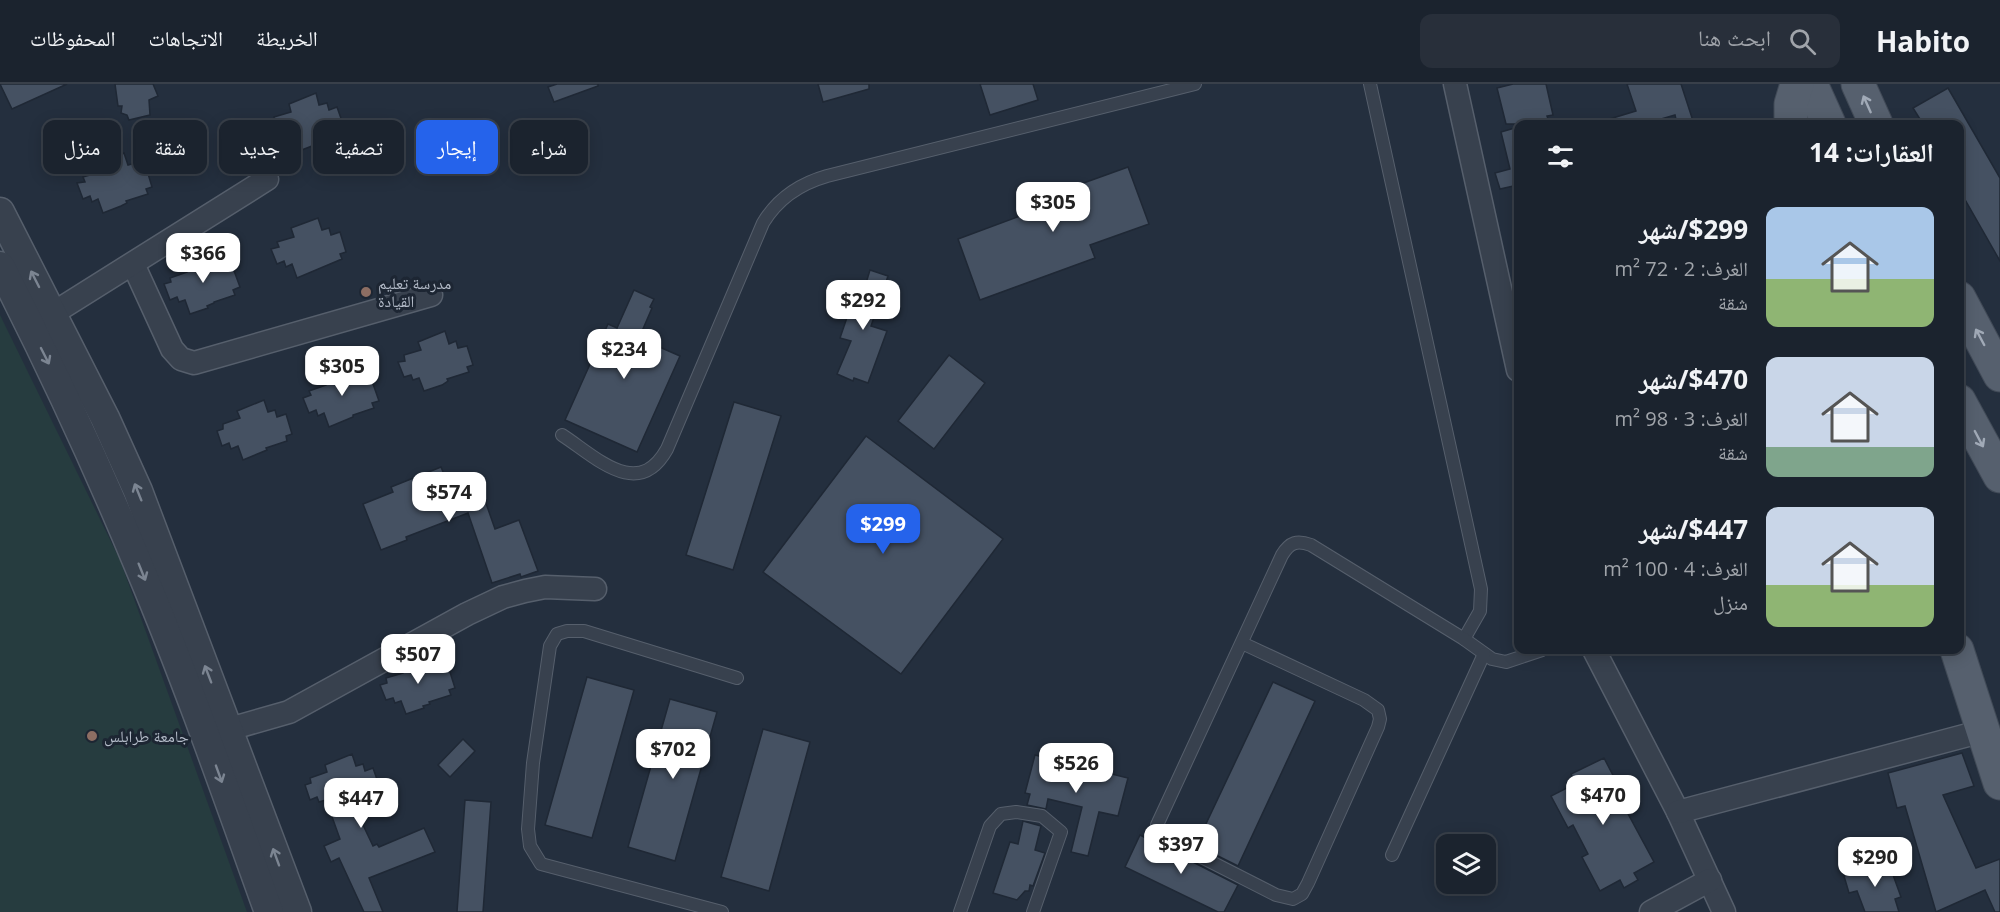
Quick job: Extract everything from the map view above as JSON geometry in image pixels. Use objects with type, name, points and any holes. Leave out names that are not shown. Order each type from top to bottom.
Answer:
[{"type":"main road","points":[[1791,120],[1791,104],[1797,84]]},
{"type":"main road","points":[[1811,84],[1827,120]]},
{"type":"main road","points":[[1858,84],[1874,120]]},
{"type":"main road","points":[[1964,307],[2000,375]]},
{"type":"main road","points":[[1964,410],[2000,476]]},
{"type":"main road","points":[[1958,654],[2000,783]]},
{"type":"street","points":[[1455,84],[1509,288],[1514,334]]},
{"type":"street","points":[[52,314],[267,179]]},
{"type":"street","points":[[0,212],[105,418],[138,491],[217,732],[269,912]]},
{"type":"street","points":[[133,264],[172,349],[181,359],[194,363],[431,295]]},
{"type":"street","points":[[0,266],[59,382],[142,572],[217,732],[297,912]]},
{"type":"street","points":[[217,732],[289,712],[467,614],[503,597],[545,587],[596,589]]},
{"type":"street","points":[[1596,654],[1678,812],[1724,912]]},
{"type":"street","points":[[1678,812],[1983,730]]},
{"type":"street","points":[[1651,912],[1710,880]]},
{"type":"lane","points":[[562,435],[622,473],[641,473],[657,464],[667,449],[763,223],[779,201],[801,185],[828,176],[1195,84]]},
{"type":"lane","points":[[1370,84],[1481,589],[1479,611],[1464,639]]},
{"type":"lane","points":[[1242,644],[1364,700],[1378,710],[1380,719],[1308,883],[1302,894],[1293,899],[1276,895],[1168,840],[1158,831],[1159,818],[1282,555],[1293,542],[1311,545],[1498,662],[1506,662],[1530,654]]},
{"type":"lane","points":[[722,912],[541,864],[530,846],[528,829],[533,763],[550,646],[557,634],[567,631],[584,631],[737,678]]},
{"type":"lane","points":[[1392,855],[1484,654]]},
{"type":"lane","points":[[960,912],[990,826],[1001,814],[1016,812],[1042,816],[1061,832],[1033,912]]},
{"type":"green space","name":"جامعة طرابلس","points":[[0,315],[120,560],[247,912],[0,912]]},
{"type":"building","points":[[0,84],[67,84],[12,109]]},
{"type":"building","points":[[115,84],[153,84],[158,96],[149,100],[150,115],[129,120],[127,115],[121,113],[122,106],[118,106]]},
{"type":"building","points":[[557,84],[598,84],[598,86],[554,102],[548,87]]},
{"type":"building","points":[[818,84],[869,84],[869,89],[823,102]]},
{"type":"building","points":[[980,84],[1033,84],[1038,100],[990,115]]},
{"type":"building","points":[[1513,84],[1546,84],[1553,115],[1547,116],[1548,120],[1514,120],[1514,124],[1506,124],[1497,88]]},
{"type":"building","points":[[1627,84],[1681,84],[1693,120],[1676,120],[1675,115],[1658,120],[1606,120],[1636,111]]},
{"type":"building","points":[[1948,88],[2000,178],[2000,261],[1964,198],[1964,120],[1920,120],[1913,108]]},
{"type":"building","points":[[316,93],[319,105],[327,103],[329,110],[337,107],[342,120],[313,120],[313,146],[301,150],[301,120],[275,120],[274,117],[291,112],[289,104]]},
{"type":"building","points":[[1514,128],[1514,186],[1500,189],[1495,173],[1510,169],[1501,132]]},
{"type":"building","points":[[124,153],[128,165],[133,164],[133,174],[148,174],[152,187],[146,189],[148,194],[126,201],[127,203],[103,213],[98,199],[92,202],[90,196],[83,199],[77,183],[85,182],[83,177],[93,174],[121,174],[121,154]]},
{"type":"building","points":[[1128,167],[1149,224],[1090,245],[1095,258],[980,300],[958,239],[1020,216],[1017,207]]},
{"type":"building","points":[[318,218],[322,230],[329,228],[331,235],[340,232],[346,252],[340,254],[342,259],[297,278],[292,264],[286,267],[284,261],[277,264],[271,249],[279,247],[277,242],[294,237],[291,228]]},
{"type":"building","points":[[211,254],[215,266],[223,264],[225,271],[233,268],[240,287],[233,290],[235,295],[190,314],[185,300],[179,302],[177,297],[170,300],[164,284],[171,282],[170,278],[187,272],[184,264]]},
{"type":"building","points":[[870,270],[888,276],[871,326],[887,331],[868,383],[854,378],[853,381],[837,374],[851,341],[840,338],[856,291],[863,293]]},
{"type":"building","points":[[634,290],[654,299],[639,338],[680,356],[637,452],[565,420],[608,324],[617,328]]},
{"type":"building","points":[[445,331],[449,344],[456,341],[458,348],[467,346],[473,365],[467,367],[469,372],[447,379],[448,381],[442,385],[424,391],[419,378],[413,380],[411,375],[404,377],[398,362],[405,361],[404,355],[421,350],[418,342]]},
{"type":"building","points":[[949,355],[985,383],[934,449],[898,421]]},
{"type":"building","points":[[351,367],[355,379],[362,377],[364,384],[372,381],[379,401],[372,403],[374,408],[329,427],[324,413],[318,416],[316,410],[309,413],[303,398],[311,395],[309,391],[326,385],[324,378]]},
{"type":"building","points":[[264,400],[268,412],[275,410],[277,417],[286,414],[292,434],[286,436],[287,441],[266,448],[267,450],[243,460],[238,446],[231,449],[229,443],[222,446],[217,431],[223,429],[223,424],[240,418],[237,411]]},
{"type":"building","points":[[734,402],[781,416],[733,570],[686,555]]},
{"type":"building","points":[[866,436],[1003,539],[901,674],[763,572]]},
{"type":"building","points":[[441,467],[455,501],[482,492],[495,529],[519,520],[538,571],[492,583],[468,513],[406,537],[407,540],[381,550],[363,504],[393,492],[391,487]]},
{"type":"building","points":[[427,654],[431,667],[438,664],[441,671],[449,669],[455,688],[449,690],[451,695],[429,702],[430,704],[423,706],[424,708],[406,714],[401,701],[395,703],[393,698],[386,700],[380,685],[387,683],[386,678],[403,673],[401,666]]},
{"type":"building","points":[[587,677],[634,690],[592,838],[545,825]]},
{"type":"building","points":[[1273,682],[1315,701],[1238,866],[1196,845]]},
{"type":"building","points":[[670,699],[717,712],[675,861],[628,847]]},
{"type":"building","points":[[763,729],[810,742],[769,891],[721,877]]},
{"type":"building","points":[[463,739],[475,751],[450,777],[438,765]]},
{"type":"building","points":[[1962,753],[1974,786],[1943,795],[1976,868],[2000,859],[2000,912],[1995,912],[1985,890],[1936,912],[1905,806],[1897,808],[1888,773]]},
{"type":"building","points":[[352,754],[356,766],[363,764],[365,771],[373,768],[380,788],[373,790],[375,795],[353,804],[373,846],[377,844],[379,847],[424,828],[435,852],[369,878],[383,912],[364,912],[339,858],[331,862],[324,846],[340,839],[326,800],[319,802],[317,797],[310,800],[305,785],[311,783],[310,778],[327,772],[325,765]]},
{"type":"building","points":[[1035,755],[1128,778],[1118,816],[1099,812],[1088,856],[1071,852],[1082,807],[1048,799],[1046,809],[1027,805],[1030,794],[1025,793]]},
{"type":"building","points":[[1604,758],[1630,808],[1626,810],[1654,862],[1634,873],[1638,880],[1624,888],[1620,880],[1600,891],[1582,857],[1588,854],[1573,825],[1568,828],[1551,796],[1569,787],[1567,783],[1574,780],[1571,774]]},
{"type":"building","points":[[465,800],[491,802],[483,912],[457,912]]},
{"type":"building","points":[[1023,821],[1041,826],[1035,850],[1045,853],[1033,886],[1030,885],[1029,891],[1025,891],[1017,900],[993,893],[1010,842],[1018,844]]},
{"type":"building","points":[[1140,835],[1238,885],[1224,912],[1218,912],[1125,867]]},
{"type":"building","points":[[1888,861],[1901,897],[1895,899],[1899,912],[1865,912],[1857,891],[1849,893],[1844,876]]},
{"type":"place","name":"مدرسة تعليم القيادة","points":[[366,292]]},
{"type":"place","name":"جامعة طرابلس","points":[[92,736]]}]
